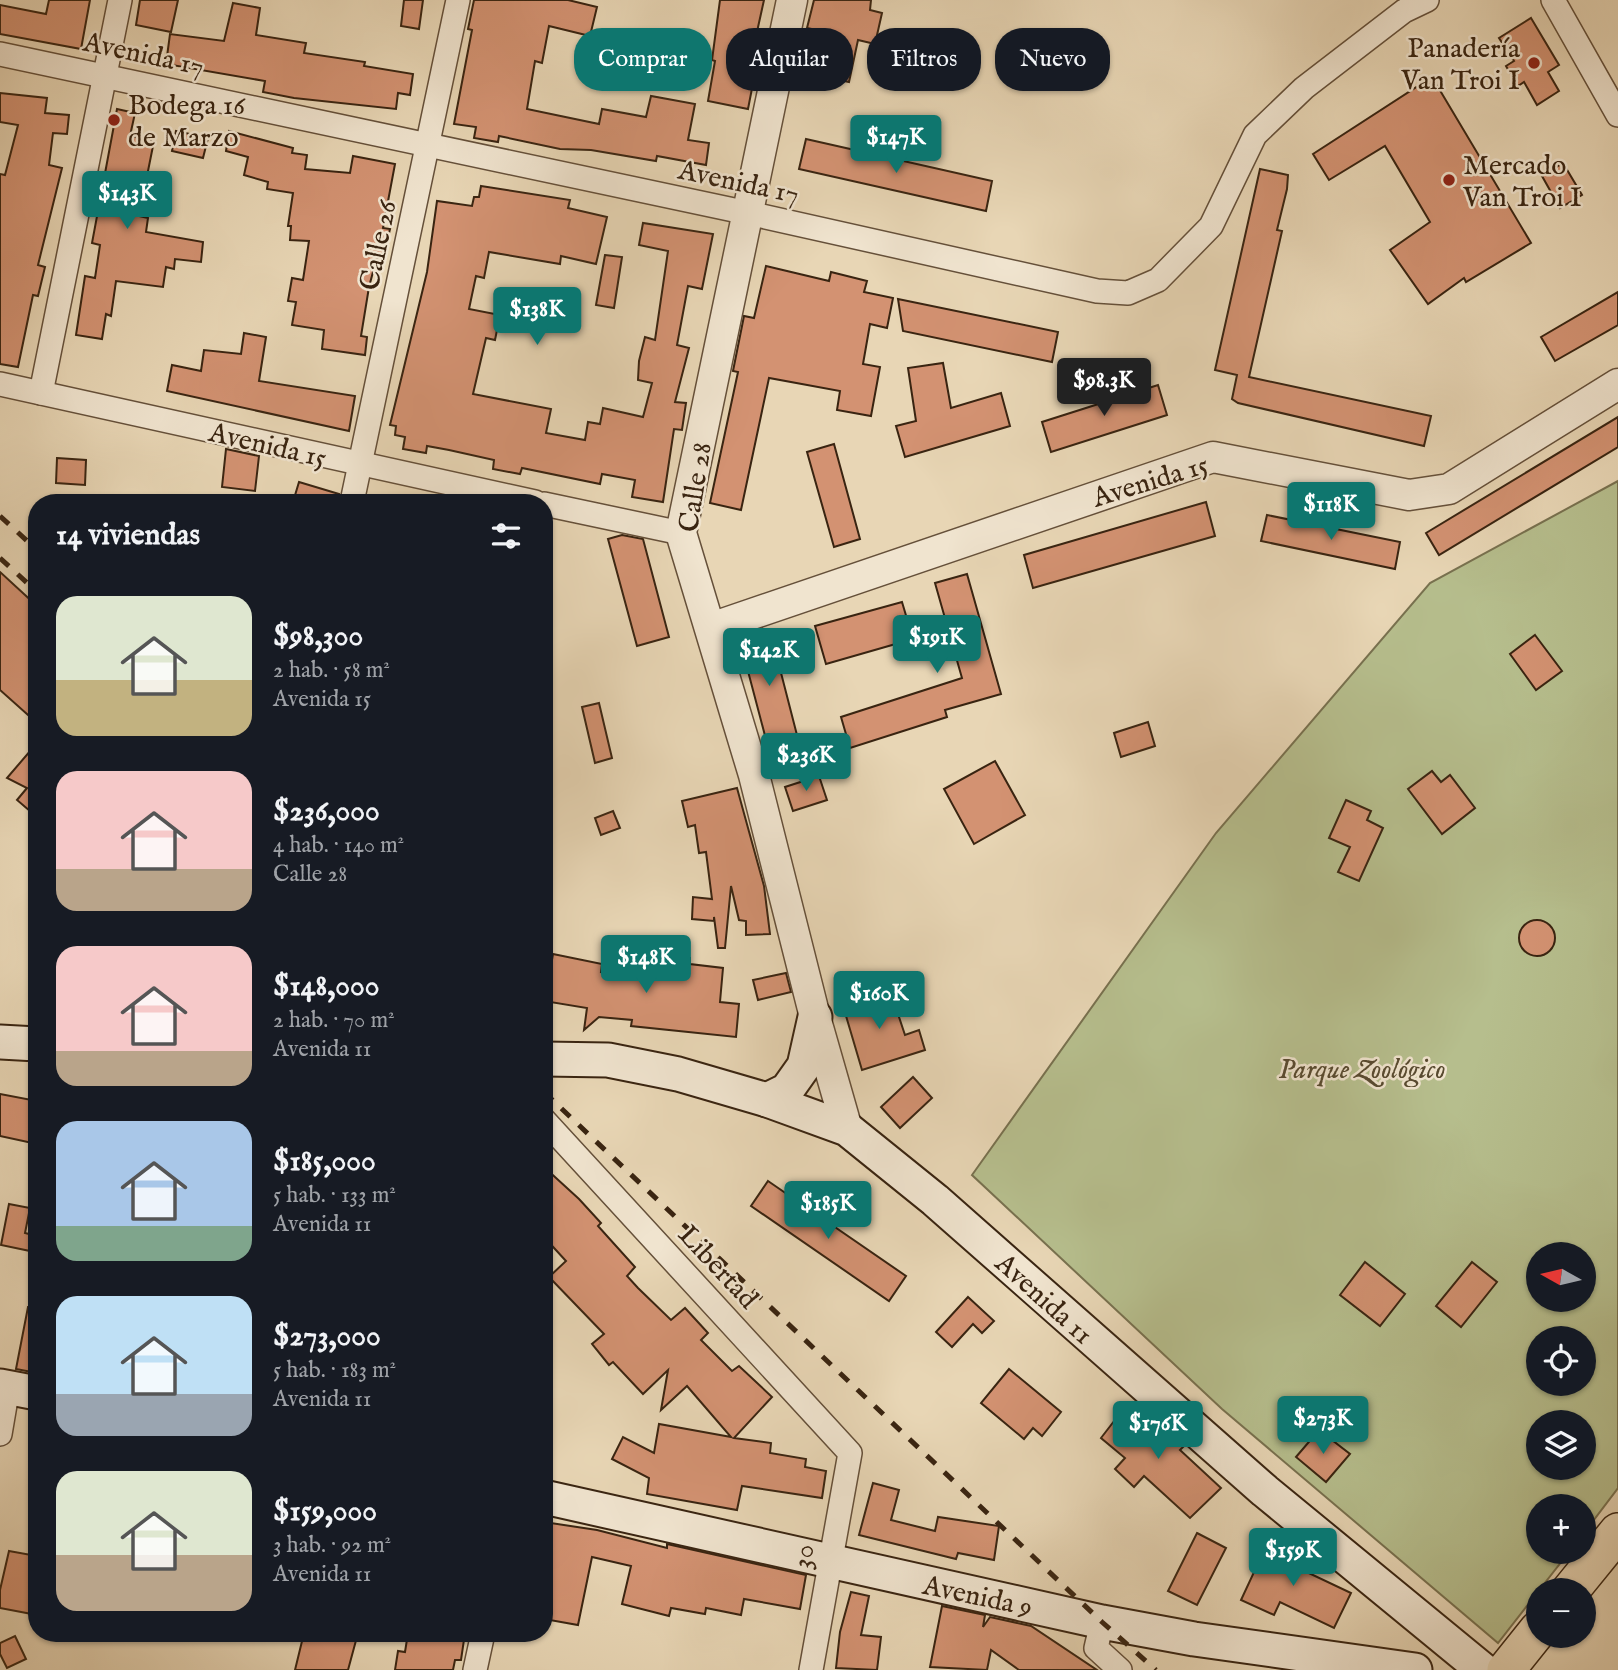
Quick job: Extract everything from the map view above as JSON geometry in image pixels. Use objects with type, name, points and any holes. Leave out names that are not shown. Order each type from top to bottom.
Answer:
[{"type":"main road","points":[[767,1100],[787,1090],[804,1066],[815,1017]]},
{"type":"main road","points":[[0,1042],[28,1044]]},
{"type":"main road","name":"Avenida 11","points":[[553,1059],[608,1060],[678,1074],[767,1100],[847,1129],[935,1200],[1255,1483],[1483,1670]]},
{"type":"main road","name":"Avenida 9","points":[[553,1499],[1102,1622],[1194,1639],[1415,1670]]},
{"type":"main road","points":[[1581,1578],[1618,1532]]},
{"type":"main road","points":[[1506,1670],[1526,1645]]},
{"type":"street","points":[[41,393],[120,0]]},
{"type":"street","name":"Calle 26","points":[[354,494],[458,0]]},
{"type":"street","name":"Calle 28","points":[[792,0],[681,533],[754,775],[815,1017],[847,1129]]},
{"type":"street","name":"Avenida 17","points":[[0,54],[748,213],[1097,292],[1128,293],[1158,280],[1212,226],[1255,135],[1304,88],[1404,11],[1427,0]]},
{"type":"street","points":[[1553,0],[1618,115]]},
{"type":"street","name":"Avenida 15","points":[[0,384],[497,494]]},
{"type":"street","name":"Avenida 15","points":[[711,628],[1213,457],[1409,495],[1449,489],[1618,384]]},
{"type":"street","points":[[553,506],[681,533]]},
{"type":"street","name":"Libertad","points":[[553,1130],[850,1453]]},
{"type":"street","points":[[0,1434],[15,1389]]},
{"type":"street","name":"30","points":[[811,1670],[850,1453]]},
{"type":"street","points":[[1102,1622],[1096,1648],[1120,1670]]},
{"type":"street","points":[[475,1670],[481,1642]]},
{"type":"green space","name":"Parque Zoológico","points":[[1618,481],[1618,1488],[1596,1517],[1596,1494],[1526,1494],[1526,1564],[1560,1564],[1549,1578],[1526,1578],[1526,1607],[1498,1643],[1222,1409],[972,1175],[1216,833],[1430,583]]},
{"type":"building","points":[[49,0],[90,0],[81,49],[0,34],[0,5],[46,14]]},
{"type":"building","points":[[140,0],[178,0],[171,32],[136,25]]},
{"type":"building","points":[[404,0],[423,0],[419,29],[401,26]]},
{"type":"building","points":[[474,0],[568,0],[597,7],[592,28],[574,28],[574,32],[549,26],[542,63],[535,61],[527,109],[599,124],[602,109],[646,117],[651,96],[695,104],[688,140],[709,143],[706,165],[657,156],[656,161],[591,150],[560,149],[499,136],[498,142],[474,138],[476,127],[454,124],[472,30],[468,29]]},
{"type":"building","points":[[720,0],[764,0],[758,28],[726,28],[726,91],[751,91],[748,109],[708,101],[712,91],[715,61],[712,60]]},
{"type":"building","points":[[814,0],[871,0],[870,10],[882,13],[879,28],[867,28],[867,42],[858,40],[853,63],[853,28],[807,28]]},
{"type":"building","points":[[233,3],[260,8],[256,35],[306,43],[304,53],[365,62],[364,66],[413,74],[410,95],[398,93],[396,109],[294,98],[263,92],[265,81],[166,64],[170,34],[224,41]]},
{"type":"building","name":"Panadería Van Troi I","points":[[1531,18],[1559,65],[1548,72],[1559,91],[1537,105],[1524,82],[1518,86],[1506,66],[1514,61],[1499,38]]},
{"type":"building","name":"Mercado Van Troi I","points":[[1432,77],[1531,243],[1466,282],[1464,278],[1428,304],[1390,250],[1430,222],[1385,146],[1329,180],[1313,154]]},
{"type":"building","points":[[0,93],[47,98],[45,113],[69,115],[67,134],[53,133],[49,165],[62,168],[38,265],[45,267],[38,296],[33,295],[18,367],[0,364],[0,174],[5,175],[18,125],[0,122]]},
{"type":"building","points":[[117,109],[135,113],[130,136],[154,141],[139,216],[148,218],[146,232],[203,242],[201,262],[175,259],[174,269],[166,267],[163,287],[116,281],[111,316],[106,314],[102,339],[76,335],[85,276],[95,278],[100,245],[92,243]]},
{"type":"building","points":[[176,131],[208,138],[203,158],[172,151]]},
{"type":"building","points":[[229,131],[293,148],[292,153],[307,155],[305,169],[350,173],[353,156],[395,164],[383,228],[390,229],[383,258],[377,257],[361,336],[367,337],[365,355],[322,349],[324,330],[292,325],[296,302],[288,301],[292,278],[303,280],[309,241],[290,240],[291,226],[288,226],[293,193],[267,189],[268,182],[244,175],[248,157],[226,151]]},
{"type":"building","points":[[806,139],[992,181],[986,211],[799,169]]},
{"type":"building","points":[[1563,163],[1582,195],[1560,208],[1542,176]]},
{"type":"building","points":[[1260,169],[1288,175],[1277,230],[1282,231],[1249,377],[1431,416],[1424,446],[1238,403],[1232,399],[1237,375],[1215,370]]},
{"type":"building","points":[[481,186],[570,200],[568,208],[607,217],[596,264],[561,256],[560,264],[489,252],[484,278],[476,276],[469,309],[500,315],[495,340],[486,338],[473,394],[551,409],[546,433],[585,440],[588,422],[600,424],[603,408],[643,417],[652,383],[638,380],[639,361],[645,337],[655,340],[668,251],[639,245],[643,223],[713,234],[702,289],[688,286],[677,345],[689,348],[675,402],[686,403],[682,430],[674,429],[663,502],[632,497],[635,480],[602,474],[600,484],[522,468],[520,474],[493,469],[494,460],[449,450],[427,446],[426,453],[403,449],[405,437],[395,435],[396,426],[390,425],[427,272],[437,201],[472,206],[474,197],[479,197]]},
{"type":"building","points":[[605,255],[622,257],[614,308],[596,305]]},
{"type":"building","points":[[766,266],[829,281],[831,272],[867,281],[864,292],[893,298],[887,328],[870,324],[863,364],[880,367],[871,416],[837,410],[840,391],[769,378],[741,510],[710,503],[738,372],[733,371],[744,316],[754,318]]},
{"type":"building","points":[[1618,292],[1618,325],[1555,361],[1541,337]]},
{"type":"building","points":[[898,299],[1058,332],[1052,362],[903,331]]},
{"type":"building","points":[[244,333],[266,337],[259,381],[355,396],[349,431],[167,391],[172,365],[201,371],[204,350],[241,354]]},
{"type":"building","points":[[943,363],[951,408],[1001,393],[1010,426],[905,457],[896,426],[916,421],[908,368]]},
{"type":"building","points":[[1158,385],[1167,415],[1051,452],[1042,422]]},
{"type":"building","points":[[1618,417],[1618,447],[1439,555],[1426,533]]},
{"type":"building","points":[[834,444],[860,539],[834,547],[807,452]]},
{"type":"building","points":[[226,449],[259,456],[255,491],[222,487]]},
{"type":"building","points":[[57,458],[86,460],[85,485],[56,483]]},
{"type":"building","points":[[299,482],[339,494],[295,494]]},
{"type":"building","points":[[1206,502],[1215,536],[1033,588],[1024,555]]},
{"type":"building","points":[[1267,515],[1400,542],[1395,569],[1261,541]]},
{"type":"building","points":[[622,535],[643,539],[669,637],[637,646],[608,539]]},
{"type":"building","points":[[0,572],[28,598],[28,715],[0,690]]},
{"type":"building","points":[[967,574],[1001,694],[945,710],[947,717],[850,748],[841,717],[962,678],[935,583]]},
{"type":"building","points":[[902,602],[913,639],[826,664],[815,626]]},
{"type":"building","points":[[770,630],[798,739],[768,747],[739,637]]},
{"type":"building","points":[[1535,635],[1562,671],[1536,690],[1510,654]]},
{"type":"building","points":[[599,703],[612,758],[595,763],[582,707]]},
{"type":"building","points":[[1148,722],[1155,746],[1121,757],[1114,733]]},
{"type":"building","points":[[28,754],[28,809],[17,800],[27,788],[7,778]]},
{"type":"building","points":[[995,761],[1025,815],[974,844],[944,789]]},
{"type":"building","points":[[1432,771],[1441,782],[1450,775],[1475,808],[1442,834],[1408,789]]},
{"type":"building","points":[[819,776],[827,800],[793,811],[785,787]]},
{"type":"building","points":[[737,788],[764,886],[770,934],[746,935],[746,921],[739,920],[731,886],[725,948],[718,948],[714,917],[714,921],[692,919],[693,897],[712,899],[706,852],[699,853],[695,825],[688,827],[682,801]]},
{"type":"building","points":[[1346,800],[1371,811],[1367,820],[1383,828],[1359,881],[1338,872],[1350,847],[1329,838]]},
{"type":"building","points":[[613,811],[620,828],[601,835],[595,818]]},
{"type":"building","points":[[1537,920],[1549,926],[1555,938],[1549,950],[1537,956],[1525,950],[1519,938],[1525,926]]},
{"type":"building","points":[[553,954],[602,964],[601,972],[637,976],[637,973],[648,974],[649,959],[667,956],[690,958],[690,964],[723,968],[720,1002],[739,1004],[736,1037],[631,1026],[632,1020],[599,1017],[584,1030],[587,1008],[553,1002]]},
{"type":"building","points":[[786,973],[791,992],[758,1000],[753,980]]},
{"type":"building","points":[[862,990],[868,1003],[892,996],[905,1035],[919,1030],[925,1050],[862,1070],[841,999]]},
{"type":"building","points":[[913,1077],[932,1098],[900,1128],[881,1107]]},
{"type":"building","points":[[0,1094],[28,1099],[28,1142],[0,1136]]},
{"type":"building","points":[[553,1175],[601,1223],[598,1226],[635,1267],[627,1276],[638,1288],[671,1320],[685,1308],[708,1333],[701,1340],[732,1371],[739,1366],[772,1397],[734,1438],[771,1443],[770,1453],[806,1459],[805,1467],[826,1471],[822,1498],[742,1486],[737,1510],[647,1494],[649,1478],[612,1459],[623,1437],[654,1453],[659,1424],[731,1437],[687,1386],[661,1410],[668,1370],[643,1394],[613,1362],[609,1365],[592,1344],[604,1334],[553,1281],[553,1273],[566,1261],[553,1247]]},
{"type":"building","points":[[768,1181],[906,1276],[889,1301],[751,1206]]},
{"type":"building","points":[[9,1204],[28,1208],[25,1233],[28,1234],[28,1251],[1,1245]]},
{"type":"building","points":[[1365,1262],[1405,1294],[1380,1326],[1340,1295]]},
{"type":"building","points":[[1472,1262],[1497,1282],[1461,1327],[1436,1306]]},
{"type":"building","points":[[968,1297],[994,1321],[982,1333],[973,1324],[952,1347],[936,1332]]},
{"type":"building","points":[[28,1307],[28,1371],[16,1369]]},
{"type":"building","points":[[1009,1369],[1061,1412],[1042,1436],[1033,1428],[1024,1439],[981,1403]]},
{"type":"building","points":[[1128,1403],[1157,1423],[1183,1447],[1180,1450],[1221,1488],[1190,1518],[1144,1476],[1134,1487],[1115,1469],[1125,1458],[1101,1438]]},
{"type":"building","points":[[1319,1430],[1350,1454],[1326,1482],[1296,1457]]},
{"type":"building","points":[[873,1483],[899,1490],[891,1520],[935,1531],[938,1517],[999,1526],[994,1560],[958,1553],[956,1559],[859,1535]]},
{"type":"building","points":[[553,1523],[597,1530],[667,1548],[667,1544],[806,1575],[800,1609],[744,1599],[741,1615],[706,1608],[705,1614],[671,1608],[669,1616],[622,1604],[631,1566],[592,1557],[578,1625],[553,1621]]},
{"type":"building","points":[[1197,1533],[1226,1548],[1197,1605],[1168,1591]]},
{"type":"building","points":[[1268,1542],[1300,1557],[1296,1567],[1351,1593],[1334,1628],[1280,1602],[1274,1615],[1241,1600]]},
{"type":"building","points":[[9,1551],[28,1554],[28,1613],[0,1608],[0,1590]]},
{"type":"building","points":[[851,1592],[869,1596],[861,1635],[881,1637],[877,1670],[836,1668],[840,1632]]},
{"type":"building","points":[[942,1606],[985,1615],[983,1627],[990,1617],[1031,1626],[1097,1670],[1019,1670],[991,1650],[987,1670],[930,1667]]},
{"type":"building","points":[[15,1636],[26,1659],[7,1668],[0,1654],[0,1643]]},
{"type":"building","points":[[302,1642],[356,1642],[348,1670],[295,1670]]},
{"type":"building","points":[[407,1642],[464,1642],[461,1660],[455,1660],[453,1670],[395,1670],[398,1651],[405,1652]]},
{"type":"railway","points":[[0,516],[28,542]]},
{"type":"railway","points":[[0,558],[28,584]]},
{"type":"railway","points":[[553,1101],[1102,1622],[1156,1670]]},
{"type":"place","name":"Panadería Van Troi I","points":[[1534,63]]},
{"type":"place","name":"Bodega 16 de Marzo","points":[[114,120]]},
{"type":"place","name":"Mercado Van Troi I","points":[[1449,180]]}]
